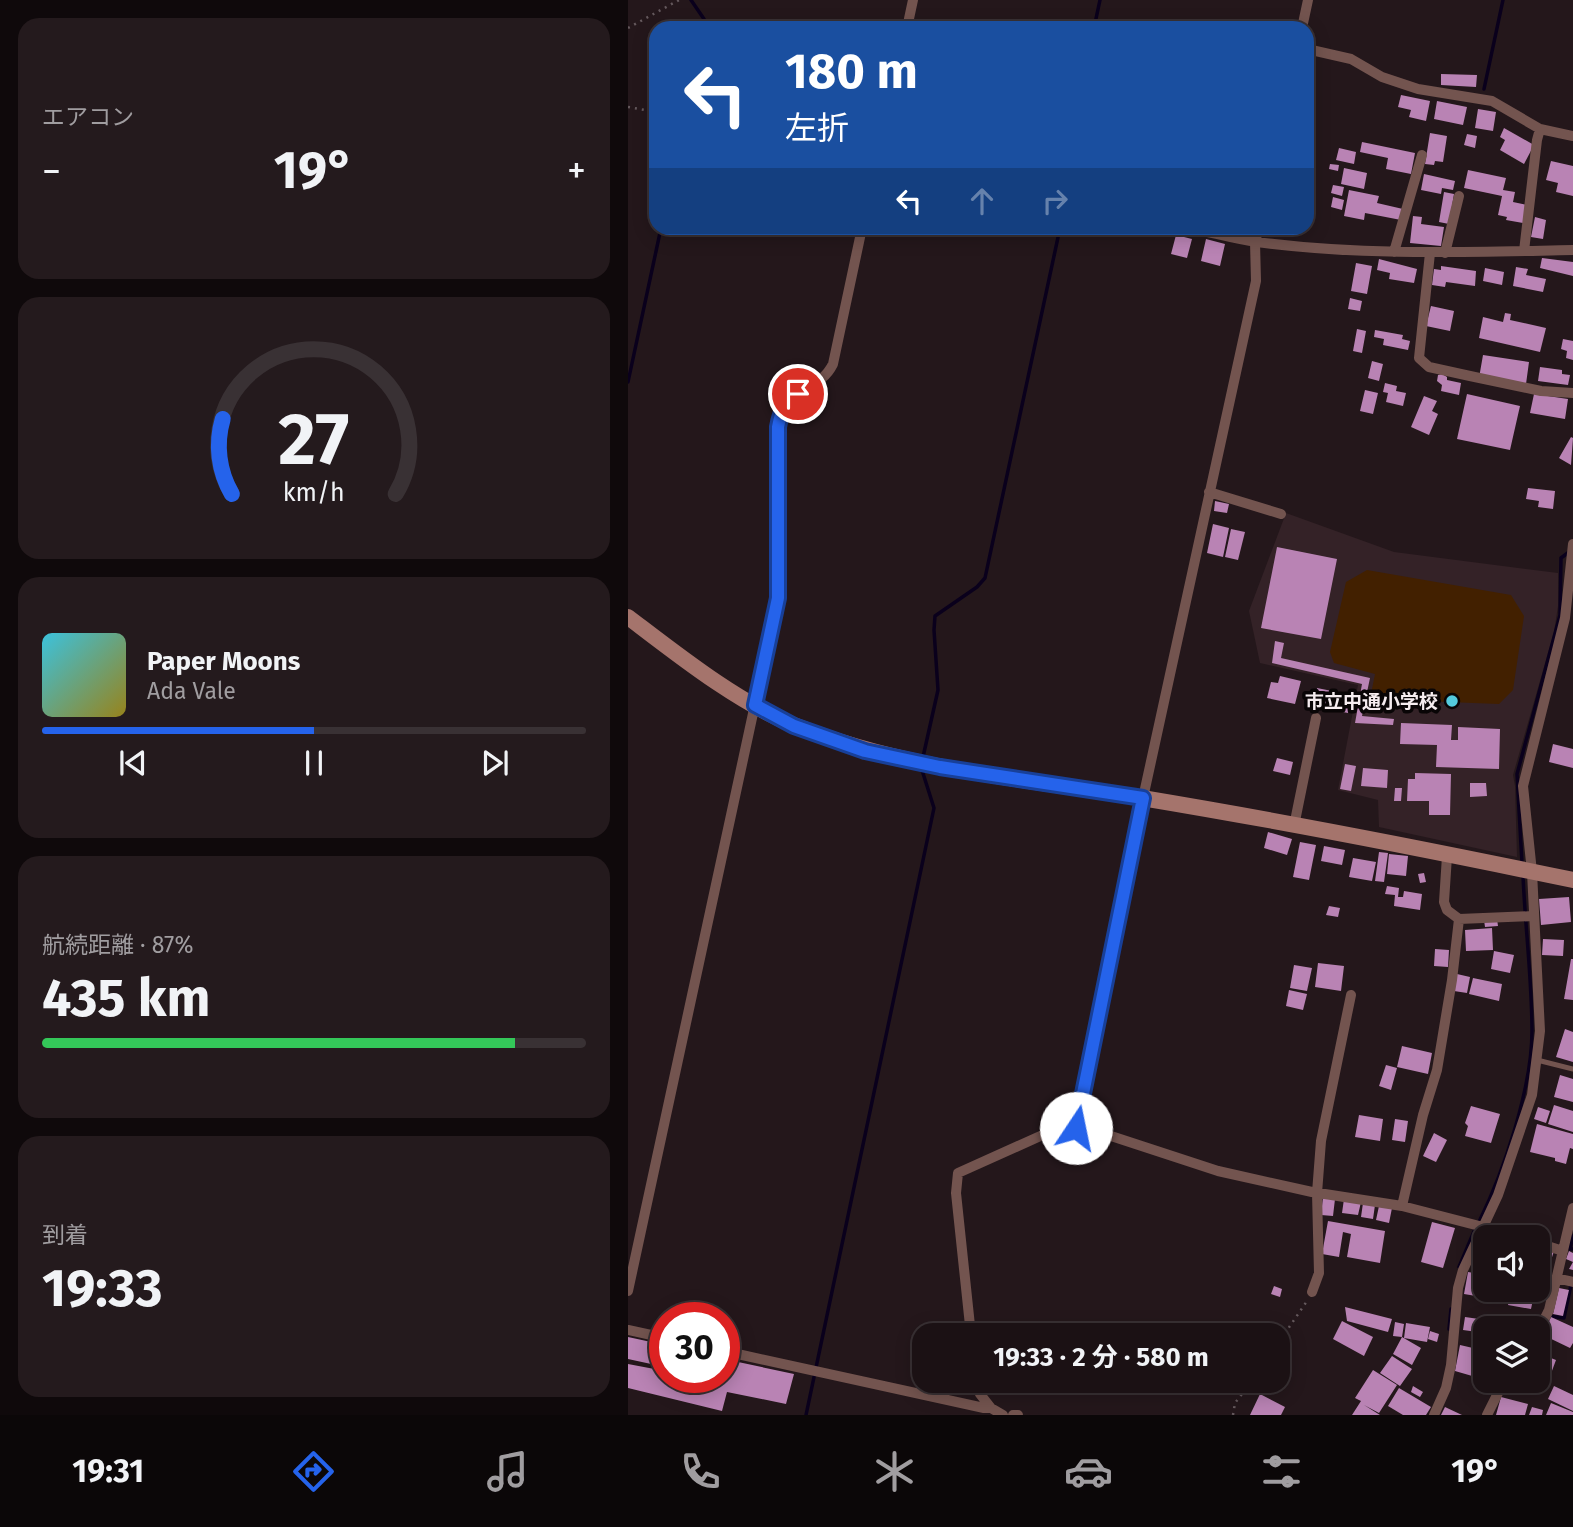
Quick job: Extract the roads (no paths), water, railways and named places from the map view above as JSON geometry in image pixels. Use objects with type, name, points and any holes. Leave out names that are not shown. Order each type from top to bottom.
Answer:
[{"type":"street","points":[[908,21],[913,0]]},
{"type":"street","points":[[1304,21],[1308,0]]},
{"type":"street","points":[[1314,51],[1351,59],[1382,77],[1418,89],[1492,101],[1540,130],[1573,136]]},
{"type":"street","points":[[1524,251],[1540,130]]},
{"type":"street","points":[[1394,252],[1422,155]]},
{"type":"street","points":[[1445,253],[1459,196]]},
{"type":"street","points":[[628,1291],[778,598],[778,427],[782,411],[789,401],[828,376],[833,364],[861,235]]},
{"type":"street","points":[[1222,235],[1256,242],[1340,250],[1445,253],[1573,250]]},
{"type":"street","points":[[1076,1128],[1143,798],[1256,281],[1258,235]]},
{"type":"street","points":[[1430,253],[1419,358],[1429,367],[1541,391],[1573,393]]},
{"type":"street","points":[[1209,492],[1281,514]]},
{"type":"street","points":[[1484,1225],[1529,1108],[1537,1060],[1540,1031],[1532,872],[1523,786],[1565,618],[1573,544]]},
{"type":"street","points":[[628,617],[678,655],[755,705],[794,726],[865,751],[940,767],[1143,798],[1573,880]]},
{"type":"street","points":[[1294,826],[1316,718]]},
{"type":"street","points":[[1447,856],[1444,902],[1447,910],[1459,919],[1534,916]]},
{"type":"street","points":[[1402,1206],[1423,1115],[1437,1070],[1459,919]]},
{"type":"street","points":[[1312,1292],[1319,1272],[1317,1193],[1321,1141],[1351,995]]},
{"type":"street","points":[[970,1323],[956,1193],[958,1173],[1047,1133],[1076,1128],[1108,1135],[1218,1171],[1317,1193],[1402,1206],[1480,1225]]},
{"type":"street","points":[[1546,1316],[1573,1208]]},
{"type":"street","points":[[1550,1247],[1563,1251]]},
{"type":"street","points":[[1434,1415],[1446,1388],[1451,1365],[1458,1289],[1473,1249]]},
{"type":"street","points":[[1556,1278],[1573,1282]]},
{"type":"street","points":[[628,1331],[649,1335]]},
{"type":"street","points":[[740,1355],[991,1408]]},
{"type":"street","points":[[980,1393],[991,1408],[1003,1415]]},
{"type":"street","points":[[1487,1415],[1498,1393]]},
{"type":"street","points":[[1013,1415],[1018,1415]]},
{"type":"lane","points":[[1537,1060],[1573,1069]]},
{"type":"waterway","points":[[691,0],[704,21]]},
{"type":"waterway","points":[[1096,21],[1100,0]]},
{"type":"waterway","points":[[1484,89],[1503,0]]},
{"type":"waterway","points":[[628,382],[660,235]]},
{"type":"waterway","points":[[923,757],[938,690],[935,616],[977,587],[985,578],[1058,235]]},
{"type":"waterway","points":[[1522,863],[1517,774],[1560,615],[1561,558],[1569,552]]},
{"type":"waterway","points":[[806,1415],[934,808],[921,767]]},
{"type":"waterway","points":[[1479,1222],[1498,1179],[1515,1129],[1531,1053],[1531,992],[1523,875]]},
{"type":"waterway","points":[[1459,1267],[1473,1234]]},
{"type":"waterway","points":[[1573,1236],[1570,1249],[1573,1249]]},
{"type":"waterway","points":[[1550,1316],[1564,1318],[1571,1285]]},
{"type":"waterway","points":[[1449,1329],[1451,1309]]},
{"type":"place","name":"市立中通小学校","points":[[1452,701]]}]
